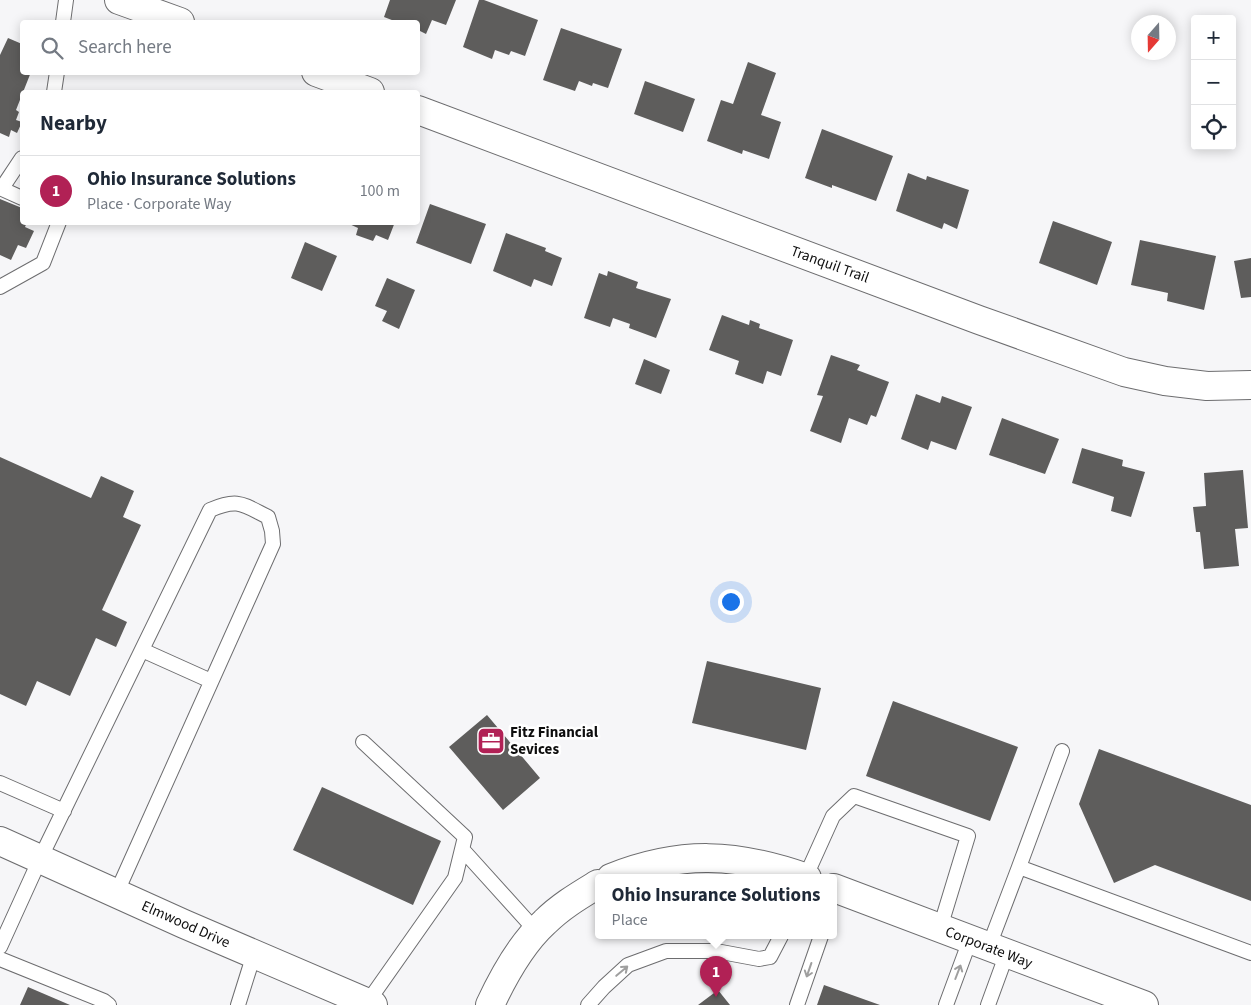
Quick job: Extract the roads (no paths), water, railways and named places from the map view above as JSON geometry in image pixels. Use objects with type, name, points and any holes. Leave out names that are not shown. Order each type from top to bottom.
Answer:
[{"type":"street","points":[[119,0],[174,20]]},
{"type":"street","points":[[324,75],[365,90]]},
{"type":"street","name":"Tranquil Trail","points":[[420,111],[979,320],[1124,372],[1165,381],[1199,385],[1251,385]]},
{"type":"street","name":"Elmwood Drive","points":[[0,841],[116,894],[370,1004]]},
{"type":"street","points":[[621,874],[670,860],[707,857],[748,861],[794,874]]},
{"type":"street","points":[[490,1005],[519,954],[544,922],[573,899],[595,886]]},
{"type":"street","name":"Corporate Way","points":[[837,893],[940,928],[1144,1005]]},
{"type":"lane","points":[[63,20],[66,0]]},
{"type":"lane","points":[[54,90],[56,75]]},
{"type":"lane","points":[[20,161],[1,188],[20,197]]},
{"type":"lane","points":[[0,286],[43,263],[58,225]]},
{"type":"lane","points":[[0,947],[40,859],[210,510],[227,503],[244,504],[268,517],[272,531],[272,544],[116,894]]},
{"type":"lane","points":[[142,650],[211,681]]},
{"type":"lane","points":[[363,742],[465,836],[455,878],[370,1004]]},
{"type":"lane","points":[[946,1005],[989,947],[1062,750]]},
{"type":"lane","points":[[0,783],[64,811]]},
{"type":"lane","points":[[807,874],[833,816],[854,796],[968,836],[940,928]]},
{"type":"lane","points":[[462,850],[537,932]]},
{"type":"lane","points":[[1019,867],[1251,953]]},
{"type":"lane","points":[[588,1005],[604,986],[628,965],[666,951],[716,951],[758,959],[770,957],[779,939]]},
{"type":"lane","points":[[797,1005],[820,939]]},
{"type":"lane","points":[[988,1005],[989,947]]},
{"type":"lane","points":[[238,1005],[254,954]]},
{"type":"lane","points":[[0,959],[104,1001],[109,1005]]},
{"type":"place","name":"Fitz Financial Sevices","points":[[491,741]]},
{"type":"place","name":"Ohio Insurance Solutions","points":[[716,997]]}]
